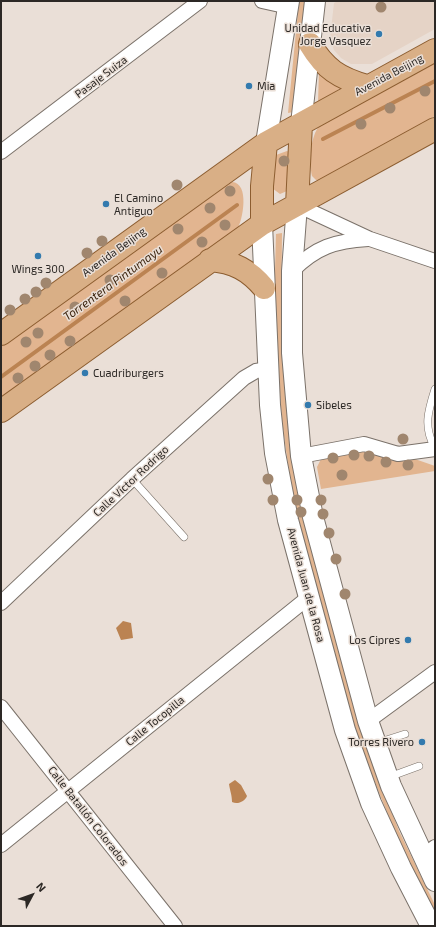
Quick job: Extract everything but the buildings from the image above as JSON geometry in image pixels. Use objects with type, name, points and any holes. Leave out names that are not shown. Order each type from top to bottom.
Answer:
[{"type":"main road","points":[[315,1],[301,124],[292,272],[292,353],[301,456],[313,517],[368,721],[388,777],[429,852],[435,880]]},
{"type":"main road","points":[[262,224],[262,186],[266,143],[289,4]]},
{"type":"main road","points":[[310,44],[319,58],[330,69],[348,80],[367,86]]},
{"type":"main road","name":"Avenida Beijing","points":[[1,334],[266,143],[367,86],[435,50]]},
{"type":"main road","points":[[1,411],[262,224],[435,129]]},
{"type":"main road","name":"Avenida Juan de la Rosa","points":[[262,224],[268,369],[275,453],[288,520],[345,730],[371,803],[401,868],[431,926]]},
{"type":"main road","points":[[210,260],[223,261],[241,268],[256,279],[264,288]]},
{"type":"street","name":"Pasaje Suiza","points":[[1,152],[200,1]]},
{"type":"street","points":[[262,1],[289,4]]},
{"type":"street","points":[[297,205],[370,239],[435,261]]},
{"type":"street","points":[[292,272],[315,251],[341,241],[370,239]]},
{"type":"street","name":"Calle Víctor Rodrigo","points":[[1,603],[132,480],[244,378],[256,371],[268,369]]},
{"type":"street","points":[[301,456],[364,444],[398,454],[435,448]]},
{"type":"street","name":"Calle Tocopilla","points":[[1,845],[309,598]]},
{"type":"street","points":[[368,721],[435,672]]},
{"type":"street","name":"Calle Batallón Colorados","points":[[1,706],[175,926]]},
{"type":"lane","points":[[435,389],[427,415],[429,435],[435,448]]},
{"type":"lane","points":[[132,480],[184,537]]},
{"type":"lane","points":[[376,744],[405,734]]},
{"type":"lane","points":[[388,777],[419,766]]},
{"type":"shaded area","points":[[299,1],[305,1],[293,112],[288,113]]},
{"type":"shaded area","name":"Unidad Educativa Jorge Vasquez","points":[[338,1],[435,1],[435,29],[372,64],[351,64],[341,58],[334,50],[330,38],[334,3]]},
{"type":"shaded area","points":[[435,63],[435,116],[321,180],[316,180],[312,176],[312,142],[320,125]]},
{"type":"shaded area","points":[[319,68],[343,87],[321,100],[318,104]]},
{"type":"shaded area","points":[[287,151],[291,153],[287,191],[280,194],[272,188],[276,155]]},
{"type":"shaded area","points":[[232,182],[238,184],[241,189],[244,203],[237,230],[1,398],[1,346]]},
{"type":"shaded area","points":[[282,233],[281,331],[290,443],[353,705],[374,767],[399,831],[435,905],[435,916],[401,847],[353,728],[327,634],[291,487],[282,421],[274,308],[276,234]]},
{"type":"shaded area","points":[[366,451],[412,458],[435,466],[435,471],[321,489],[317,467],[322,457]]},
{"type":"shaded area","points":[[123,621],[131,623],[133,638],[121,640],[116,628]]},
{"type":"shaded area","points":[[235,780],[241,785],[247,796],[239,803],[232,802],[229,784]]},
{"type":"waterway","name":"Torrentera Pintumayu","points":[[323,139],[435,81]]},
{"type":"waterway","name":"Torrentera Pintumayu","points":[[1,377],[237,205]]},
{"type":"place","name":"Unidad Educativa Jorge Vasquez","points":[[379,34]]},
{"type":"place","name":"Mia","points":[[249,86]]},
{"type":"place","name":"El Camino Antiguo","points":[[106,204]]},
{"type":"place","name":"Wings 300","points":[[38,256]]},
{"type":"place","name":"Cuadriburgers","points":[[85,373]]},
{"type":"place","name":"Sibeles","points":[[308,405]]},
{"type":"place","name":"Los Cipres","points":[[408,640]]},
{"type":"place","name":"Torres Rivero","points":[[422,742]]}]
